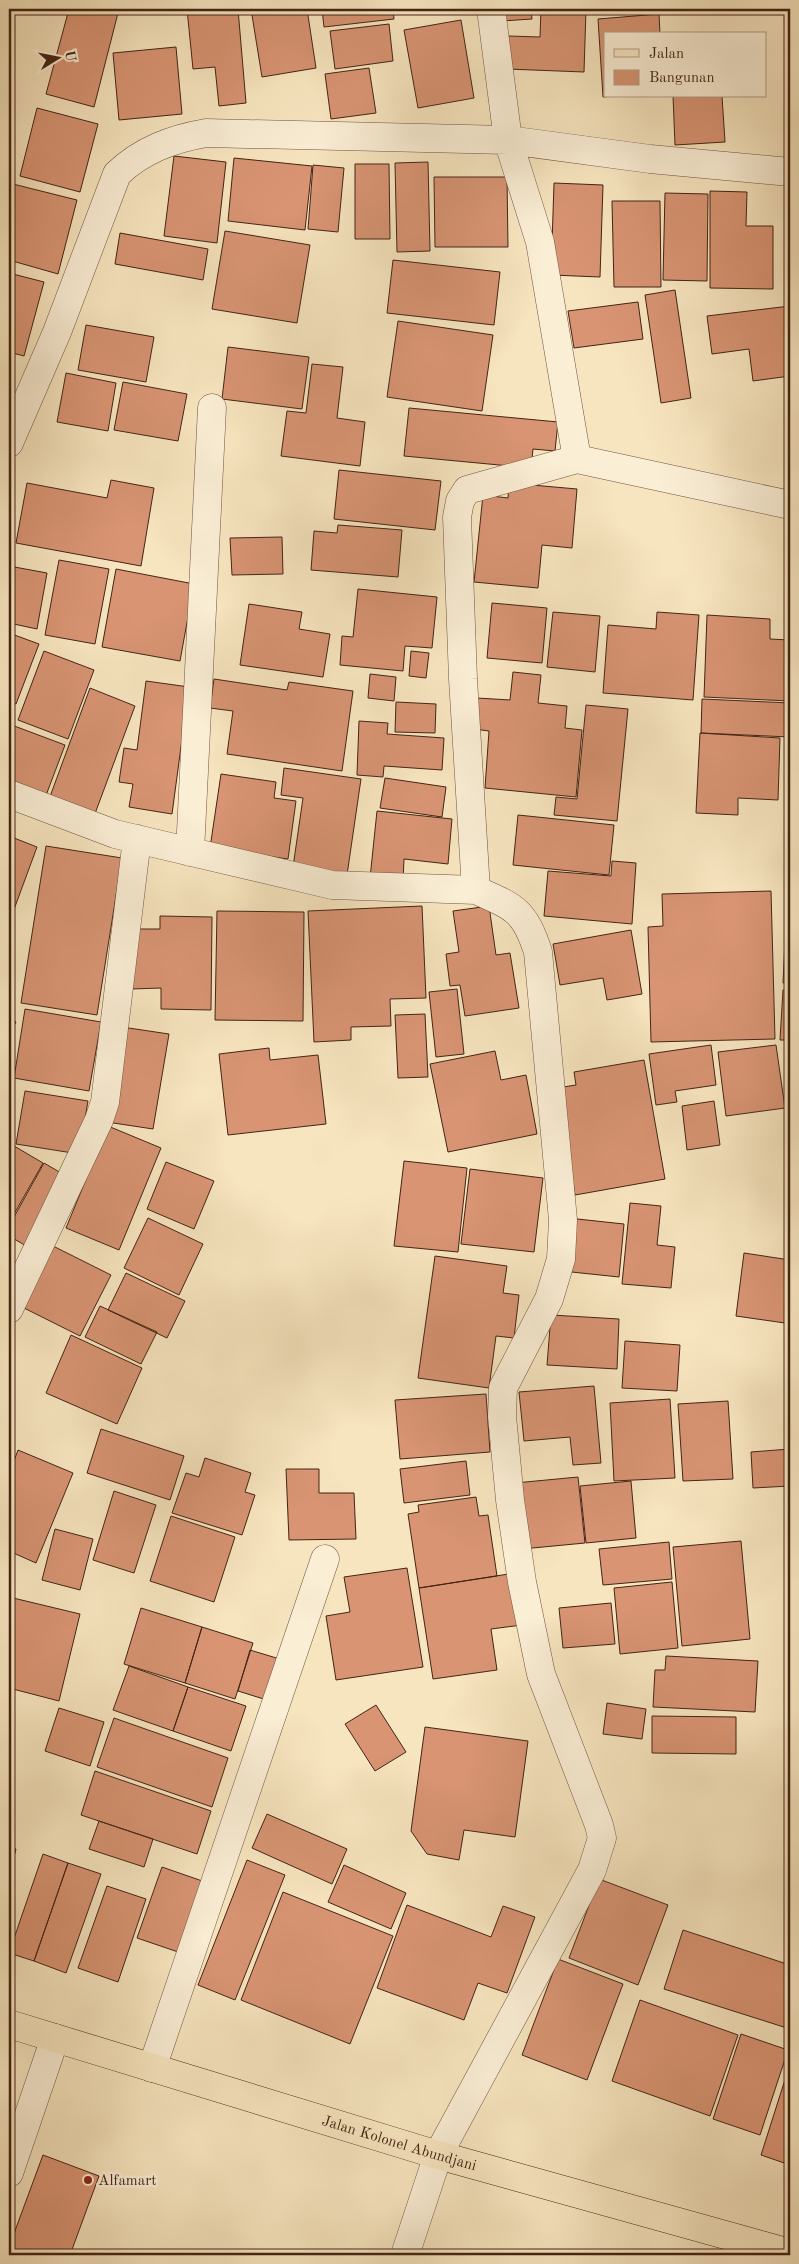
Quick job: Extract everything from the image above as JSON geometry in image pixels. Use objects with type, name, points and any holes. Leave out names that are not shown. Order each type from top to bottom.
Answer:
[{"type":"main road","name":"Jalan Kolonel Abundjani","points":[[9,2024],[438,2155],[790,2252]]},
{"type":"street","points":[[491,9],[508,140],[540,242],[577,459]]},
{"type":"street","points":[[9,443],[57,332],[117,174],[132,159],[180,138],[206,133],[508,140],[650,159],[790,172]]},
{"type":"street","points":[[190,852],[212,408]]},
{"type":"street","points":[[476,890],[463,679],[457,516],[460,501],[467,490],[577,459],[790,505]]},
{"type":"street","points":[[9,794],[115,834],[332,885],[476,890],[513,907],[525,920],[533,935],[538,952],[564,1220],[561,1259],[549,1299],[503,1388],[502,1416],[510,1500],[522,1582],[541,1674],[599,1825],[602,1838],[592,1870],[438,2155],[405,2255]]},
{"type":"street","points":[[9,1309],[18,1261],[99,1120],[105,1102],[138,839]]},
{"type":"street","points":[[152,2068],[325,1559]]},
{"type":"street","points":[[9,2173],[55,2038]]},
{"type":"building","points":[[69,9],[119,9],[94,107],[46,94]]},
{"type":"building","points":[[187,9],[238,9],[246,103],[219,106],[215,67],[193,69]]},
{"type":"building","points":[[251,9],[307,9],[316,68],[262,77]]},
{"type":"building","points":[[322,9],[393,9],[394,19],[324,27]]},
{"type":"building","points":[[501,9],[531,9],[532,19],[502,21]]},
{"type":"building","points":[[541,9],[586,9],[584,72],[507,69],[508,36],[540,37]]},
{"type":"building","points":[[604,9],[643,9],[605,13]]},
{"type":"building","points":[[659,14],[660,32],[604,32],[603,97],[598,19]]},
{"type":"building","points":[[461,20],[474,98],[418,108],[404,30]]},
{"type":"building","points":[[389,24],[393,61],[335,69],[330,31]]},
{"type":"building","points":[[176,47],[182,114],[119,120],[113,53]]},
{"type":"building","points":[[369,68],[376,113],[331,119],[325,74]]},
{"type":"building","points":[[673,98],[722,98],[725,142],[675,145]]},
{"type":"building","points":[[37,108],[98,124],[80,192],[20,176]]},
{"type":"building","points":[[174,156],[226,162],[217,243],[164,236]]},
{"type":"building","points":[[234,158],[312,166],[305,230],[228,221]]},
{"type":"building","points":[[428,162],[430,251],[397,252],[395,163]]},
{"type":"building","points":[[355,164],[389,164],[390,239],[355,239]]},
{"type":"building","points":[[313,165],[344,168],[338,232],[308,229]]},
{"type":"building","points":[[434,177],[507,177],[508,247],[435,247]]},
{"type":"building","points":[[9,183],[77,200],[58,274],[9,260]]},
{"type":"building","points":[[554,183],[603,185],[600,277],[551,275]]},
{"type":"building","points":[[710,191],[747,192],[746,226],[773,226],[773,289],[710,288]]},
{"type":"building","points":[[665,193],[708,194],[707,281],[663,280]]},
{"type":"building","points":[[612,201],[660,201],[661,287],[614,287]]},
{"type":"building","points":[[225,231],[310,245],[297,323],[212,309]]},
{"type":"building","points":[[120,233],[208,249],[203,280],[115,264]]},
{"type":"building","points":[[393,260],[500,272],[494,325],[387,313]]},
{"type":"building","points":[[9,273],[44,282],[24,356],[9,352]]},
{"type":"building","points":[[675,290],[691,398],[661,403],[645,295]]},
{"type":"building","points":[[638,302],[643,339],[574,348],[568,311]]},
{"type":"building","points":[[790,306],[790,376],[753,381],[749,349],[712,354],[707,316]]},
{"type":"building","points":[[398,321],[493,335],[482,411],[387,397]]},
{"type":"building","points":[[86,325],[154,337],[146,382],[78,370]]},
{"type":"building","points":[[228,347],[309,357],[302,409],[222,399]]},
{"type":"building","points":[[312,364],[343,367],[337,418],[365,422],[360,466],[281,456],[287,411],[306,413]]},
{"type":"building","points":[[66,373],[116,383],[108,431],[57,422]]},
{"type":"building","points":[[123,382],[187,394],[178,441],[114,430]]},
{"type":"building","points":[[409,408],[558,422],[555,451],[533,449],[531,468],[404,456]]},
{"type":"building","points":[[339,470],[441,481],[435,530],[334,519]]},
{"type":"building","points":[[111,480],[154,488],[141,566],[16,543],[27,483],[107,498]]},
{"type":"building","points":[[509,483],[577,489],[572,548],[542,545],[538,588],[474,582],[483,495],[508,498]]},
{"type":"building","points":[[338,525],[402,530],[398,577],[311,570],[314,531],[337,533]]},
{"type":"building","points":[[282,537],[283,574],[232,575],[230,538]]},
{"type":"building","points":[[59,560],[109,569],[95,644],[45,635]]},
{"type":"building","points":[[9,566],[47,573],[37,629],[9,623]]},
{"type":"building","points":[[116,569],[194,584],[180,661],[102,647]]},
{"type":"building","points":[[358,589],[437,597],[432,648],[405,646],[403,671],[340,665],[342,636],[353,637]]},
{"type":"building","points":[[492,603],[547,608],[542,663],[487,658]]},
{"type":"building","points":[[249,604],[302,612],[299,629],[330,634],[323,677],[240,665]]},
{"type":"building","points":[[553,612],[600,616],[595,672],[547,667]]},
{"type":"building","points":[[657,612],[699,615],[693,700],[603,693],[608,625],[656,629]]},
{"type":"building","points":[[707,615],[770,619],[770,639],[790,640],[790,701],[704,697]]},
{"type":"building","points":[[9,633],[39,644],[16,704],[9,701]]},
{"type":"building","points":[[44,651],[94,670],[68,739],[18,720]]},
{"type":"building","points":[[411,651],[429,653],[426,678],[409,676]]},
{"type":"building","points":[[513,672],[541,675],[538,703],[567,706],[565,728],[582,730],[576,797],[485,788],[489,731],[474,729],[477,698],[510,700]]},
{"type":"building","points":[[370,674],[396,677],[394,701],[368,698]]},
{"type":"building","points":[[214,679],[287,690],[289,682],[353,691],[342,771],[227,754],[233,711],[210,708]]},
{"type":"building","points":[[146,681],[189,687],[172,814],[129,807],[133,784],[119,782],[124,748],[137,750]]},
{"type":"building","points":[[90,688],[135,706],[93,819],[48,802]]},
{"type":"building","points":[[702,699],[790,703],[790,737],[701,733]]},
{"type":"building","points":[[396,702],[436,704],[435,733],[395,732]]},
{"type":"building","points":[[586,705],[628,709],[617,821],[554,815],[556,797],[577,799]]},
{"type":"building","points":[[359,721],[388,723],[387,734],[444,738],[442,770],[384,766],[383,777],[357,775]]},
{"type":"building","points":[[9,724],[65,745],[42,806],[9,784],[11,779],[9,778]]},
{"type":"building","points":[[700,733],[780,738],[778,800],[738,798],[738,815],[696,813]]},
{"type":"building","points":[[284,768],[361,779],[347,875],[293,867],[303,798],[281,795]]},
{"type":"building","points":[[221,774],[276,782],[274,798],[296,801],[288,859],[210,848]]},
{"type":"building","points":[[385,778],[446,787],[442,817],[380,808]]},
{"type":"building","points":[[377,811],[452,819],[448,864],[404,859],[403,881],[370,878]]},
{"type":"building","points":[[518,815],[614,825],[609,875],[513,865]]},
{"type":"building","points":[[9,836],[37,847],[9,923]]},
{"type":"building","points":[[46,846],[122,858],[97,1015],[21,1003]]},
{"type":"building","points":[[612,861],[636,863],[632,924],[544,916],[548,871],[611,876]]},
{"type":"building","points":[[771,891],[775,1039],[651,1042],[648,927],[663,926],[662,894]]},
{"type":"building","points":[[422,906],[426,998],[390,999],[391,1026],[351,1027],[351,1040],[314,1042],[308,911]]},
{"type":"building","points":[[489,906],[496,955],[510,953],[519,1008],[465,1016],[460,985],[450,986],[446,954],[459,952],[453,911]]},
{"type":"building","points":[[217,911],[304,912],[303,1021],[215,1020]]},
{"type":"building","points":[[160,916],[212,917],[211,1010],[161,1009],[161,988],[131,989],[131,929],[160,929]]},
{"type":"building","points":[[786,920],[790,920],[790,983],[783,983]]},
{"type":"building","points":[[631,930],[642,994],[607,1000],[603,978],[560,985],[553,944]]},
{"type":"building","points":[[457,989],[464,1054],[436,1057],[429,992]]},
{"type":"building","points":[[783,990],[790,990],[790,1040],[780,1040]]},
{"type":"building","points":[[25,1009],[101,1022],[89,1091],[14,1078]]},
{"type":"building","points":[[425,1014],[428,1077],[398,1078],[395,1015]]},
{"type":"building","points":[[9,1018],[16,1022],[9,1035]]},
{"type":"building","points":[[122,1027],[169,1034],[153,1129],[107,1122]]},
{"type":"building","points":[[711,1045],[716,1085],[675,1091],[677,1102],[656,1105],[649,1054]]},
{"type":"building","points":[[776,1045],[785,1108],[726,1116],[718,1052]]},
{"type":"building","points":[[269,1048],[270,1060],[318,1055],[326,1124],[228,1135],[219,1054]]},
{"type":"building","points":[[495,1051],[501,1080],[526,1075],[537,1134],[448,1152],[430,1064]]},
{"type":"building","points":[[644,1060],[665,1179],[575,1195],[557,1088],[576,1085],[574,1072]]},
{"type":"building","points":[[25,1091],[88,1101],[79,1154],[16,1144]]},
{"type":"building","points":[[714,1101],[720,1145],[687,1150],[682,1106]]},
{"type":"building","points":[[108,1126],[161,1148],[119,1250],[66,1228]]},
{"type":"building","points":[[9,1143],[43,1163],[9,1223]]},
{"type":"building","points":[[404,1161],[467,1168],[458,1252],[394,1246]]},
{"type":"building","points":[[166,1162],[214,1181],[194,1229],[147,1209]]},
{"type":"building","points":[[44,1163],[68,1177],[28,1247],[9,1236],[9,1226]]},
{"type":"building","points":[[470,1169],[543,1178],[534,1252],[461,1244]]},
{"type":"building","points":[[789,1189],[790,1189],[790,1255]]},
{"type":"building","points":[[630,1203],[661,1206],[657,1245],[675,1247],[671,1288],[622,1284]]},
{"type":"building","points":[[148,1218],[203,1244],[179,1295],[124,1268]]},
{"type":"building","points":[[568,1218],[624,1224],[619,1277],[562,1271]]},
{"type":"building","points":[[49,1244],[111,1275],[80,1336],[18,1305]]},
{"type":"building","points":[[744,1253],[790,1260],[790,1286],[785,1323],[736,1316]]},
{"type":"building","points":[[435,1256],[507,1266],[503,1293],[519,1295],[514,1338],[496,1336],[489,1388],[418,1378]]},
{"type":"building","points":[[126,1273],[185,1301],[167,1338],[108,1310]]},
{"type":"building","points":[[100,1306],[157,1332],[141,1364],[85,1337]]},
{"type":"building","points":[[551,1315],[619,1319],[617,1369],[547,1365]]},
{"type":"building","points":[[71,1335],[142,1368],[117,1424],[46,1393]]},
{"type":"building","points":[[625,1341],[680,1345],[677,1391],[622,1388]]},
{"type":"building","points":[[594,1386],[601,1463],[573,1465],[570,1437],[524,1441],[519,1392]]},
{"type":"building","points":[[486,1394],[490,1452],[400,1459],[395,1400]]},
{"type":"building","points":[[670,1399],[675,1478],[614,1481],[610,1403]]},
{"type":"building","points":[[728,1401],[733,1479],[683,1481],[678,1404]]},
{"type":"building","points":[[101,1429],[184,1456],[170,1500],[87,1473]]},
{"type":"building","points":[[790,1449],[790,1486],[753,1488],[751,1452]]},
{"type":"building","points":[[18,1450],[73,1473],[36,1563],[9,1551],[9,1474]]},
{"type":"building","points":[[205,1458],[251,1473],[245,1492],[255,1495],[242,1535],[172,1513],[186,1473],[199,1477]]},
{"type":"building","points":[[466,1461],[470,1495],[404,1503],[400,1469]]},
{"type":"building","points":[[286,1469],[319,1469],[319,1493],[354,1493],[356,1539],[289,1540]]},
{"type":"building","points":[[578,1477],[585,1543],[522,1549],[515,1483]]},
{"type":"building","points":[[631,1481],[636,1538],[586,1543],[580,1486]]},
{"type":"building","points":[[114,1491],[156,1505],[134,1573],[93,1560]]},
{"type":"building","points":[[476,1497],[479,1516],[488,1515],[497,1576],[419,1588],[408,1514],[419,1512],[418,1505]]},
{"type":"building","points":[[171,1516],[235,1537],[214,1602],[150,1581]]},
{"type":"building","points":[[55,1529],[93,1539],[80,1590],[42,1580]]},
{"type":"building","points":[[741,1541],[750,1639],[682,1646],[673,1547]]},
{"type":"building","points":[[669,1542],[672,1579],[603,1585],[599,1549]]},
{"type":"building","points":[[407,1568],[423,1667],[336,1680],[326,1616],[350,1612],[344,1577]]},
{"type":"building","points":[[515,1573],[522,1625],[491,1629],[497,1670],[433,1679],[419,1588]]},
{"type":"building","points":[[672,1582],[678,1648],[620,1654],[614,1588]]},
{"type":"building","points":[[9,1597],[80,1614],[59,1701],[9,1688]]},
{"type":"building","points":[[611,1603],[615,1644],[563,1648],[559,1608]]},
{"type":"building","points":[[141,1608],[202,1627],[185,1683],[124,1664]]},
{"type":"building","points":[[202,1627],[253,1643],[235,1699],[185,1683]]},
{"type":"building","points":[[250,1650],[283,1660],[270,1701],[238,1691]]},
{"type":"building","points":[[666,1656],[758,1661],[755,1712],[653,1707],[655,1670],[665,1670]]},
{"type":"building","points":[[129,1666],[188,1687],[173,1731],[113,1710]]},
{"type":"building","points":[[188,1687],[246,1706],[231,1751],[173,1731]]},
{"type":"building","points":[[607,1703],[646,1709],[642,1739],[603,1734]]},
{"type":"building","points":[[376,1705],[406,1752],[375,1771],[345,1724]]},
{"type":"building","points":[[59,1708],[104,1722],[90,1766],[45,1751]]},
{"type":"building","points":[[652,1716],[736,1717],[736,1754],[652,1753]]},
{"type":"building","points":[[114,1718],[228,1758],[212,1807],[97,1767]]},
{"type":"building","points":[[425,1727],[528,1741],[515,1837],[464,1830],[459,1860],[427,1854],[411,1831]]},
{"type":"building","points":[[95,1771],[211,1811],[197,1854],[81,1815]]},
{"type":"building","points":[[267,1814],[347,1849],[332,1884],[252,1848]]},
{"type":"building","points":[[99,1821],[153,1839],[144,1867],[89,1849]]},
{"type":"building","points":[[9,1847],[16,1849],[9,1877]]},
{"type":"building","points":[[43,1854],[68,1863],[34,1961],[9,1953]]},
{"type":"building","points":[[247,1860],[285,1875],[235,2000],[198,1985]]},
{"type":"building","points":[[68,1863],[101,1874],[66,1973],[34,1961]]},
{"type":"building","points":[[344,1865],[406,1893],[391,1929],[328,1902]]},
{"type":"building","points":[[162,1867],[208,1883],[184,1954],[137,1938]]},
{"type":"building","points":[[599,1879],[668,1905],[638,1985],[569,1958]]},
{"type":"building","points":[[107,1886],[146,1899],[118,1982],[78,1968]]},
{"type":"building","points":[[283,1892],[393,1936],[350,2044],[241,2000]]},
{"type":"building","points":[[407,1905],[491,1937],[503,1906],[535,1917],[507,1993],[478,1983],[464,2020],[377,1988]]},
{"type":"building","points":[[683,1930],[790,1965],[790,2029],[664,1989]]},
{"type":"building","points":[[558,1959],[623,1984],[587,2080],[522,2055]]},
{"type":"building","points":[[640,2000],[738,2035],[710,2116],[612,2081]]},
{"type":"building","points":[[741,2034],[788,2050],[760,2135],[713,2119]]},
{"type":"building","points":[[790,2064],[790,2165],[761,2155]]},
{"type":"building","points":[[43,2155],[99,2176],[70,2255],[9,2255],[9,2247]]},
{"type":"place","name":"Alfamart","points":[[88,2180]]}]
